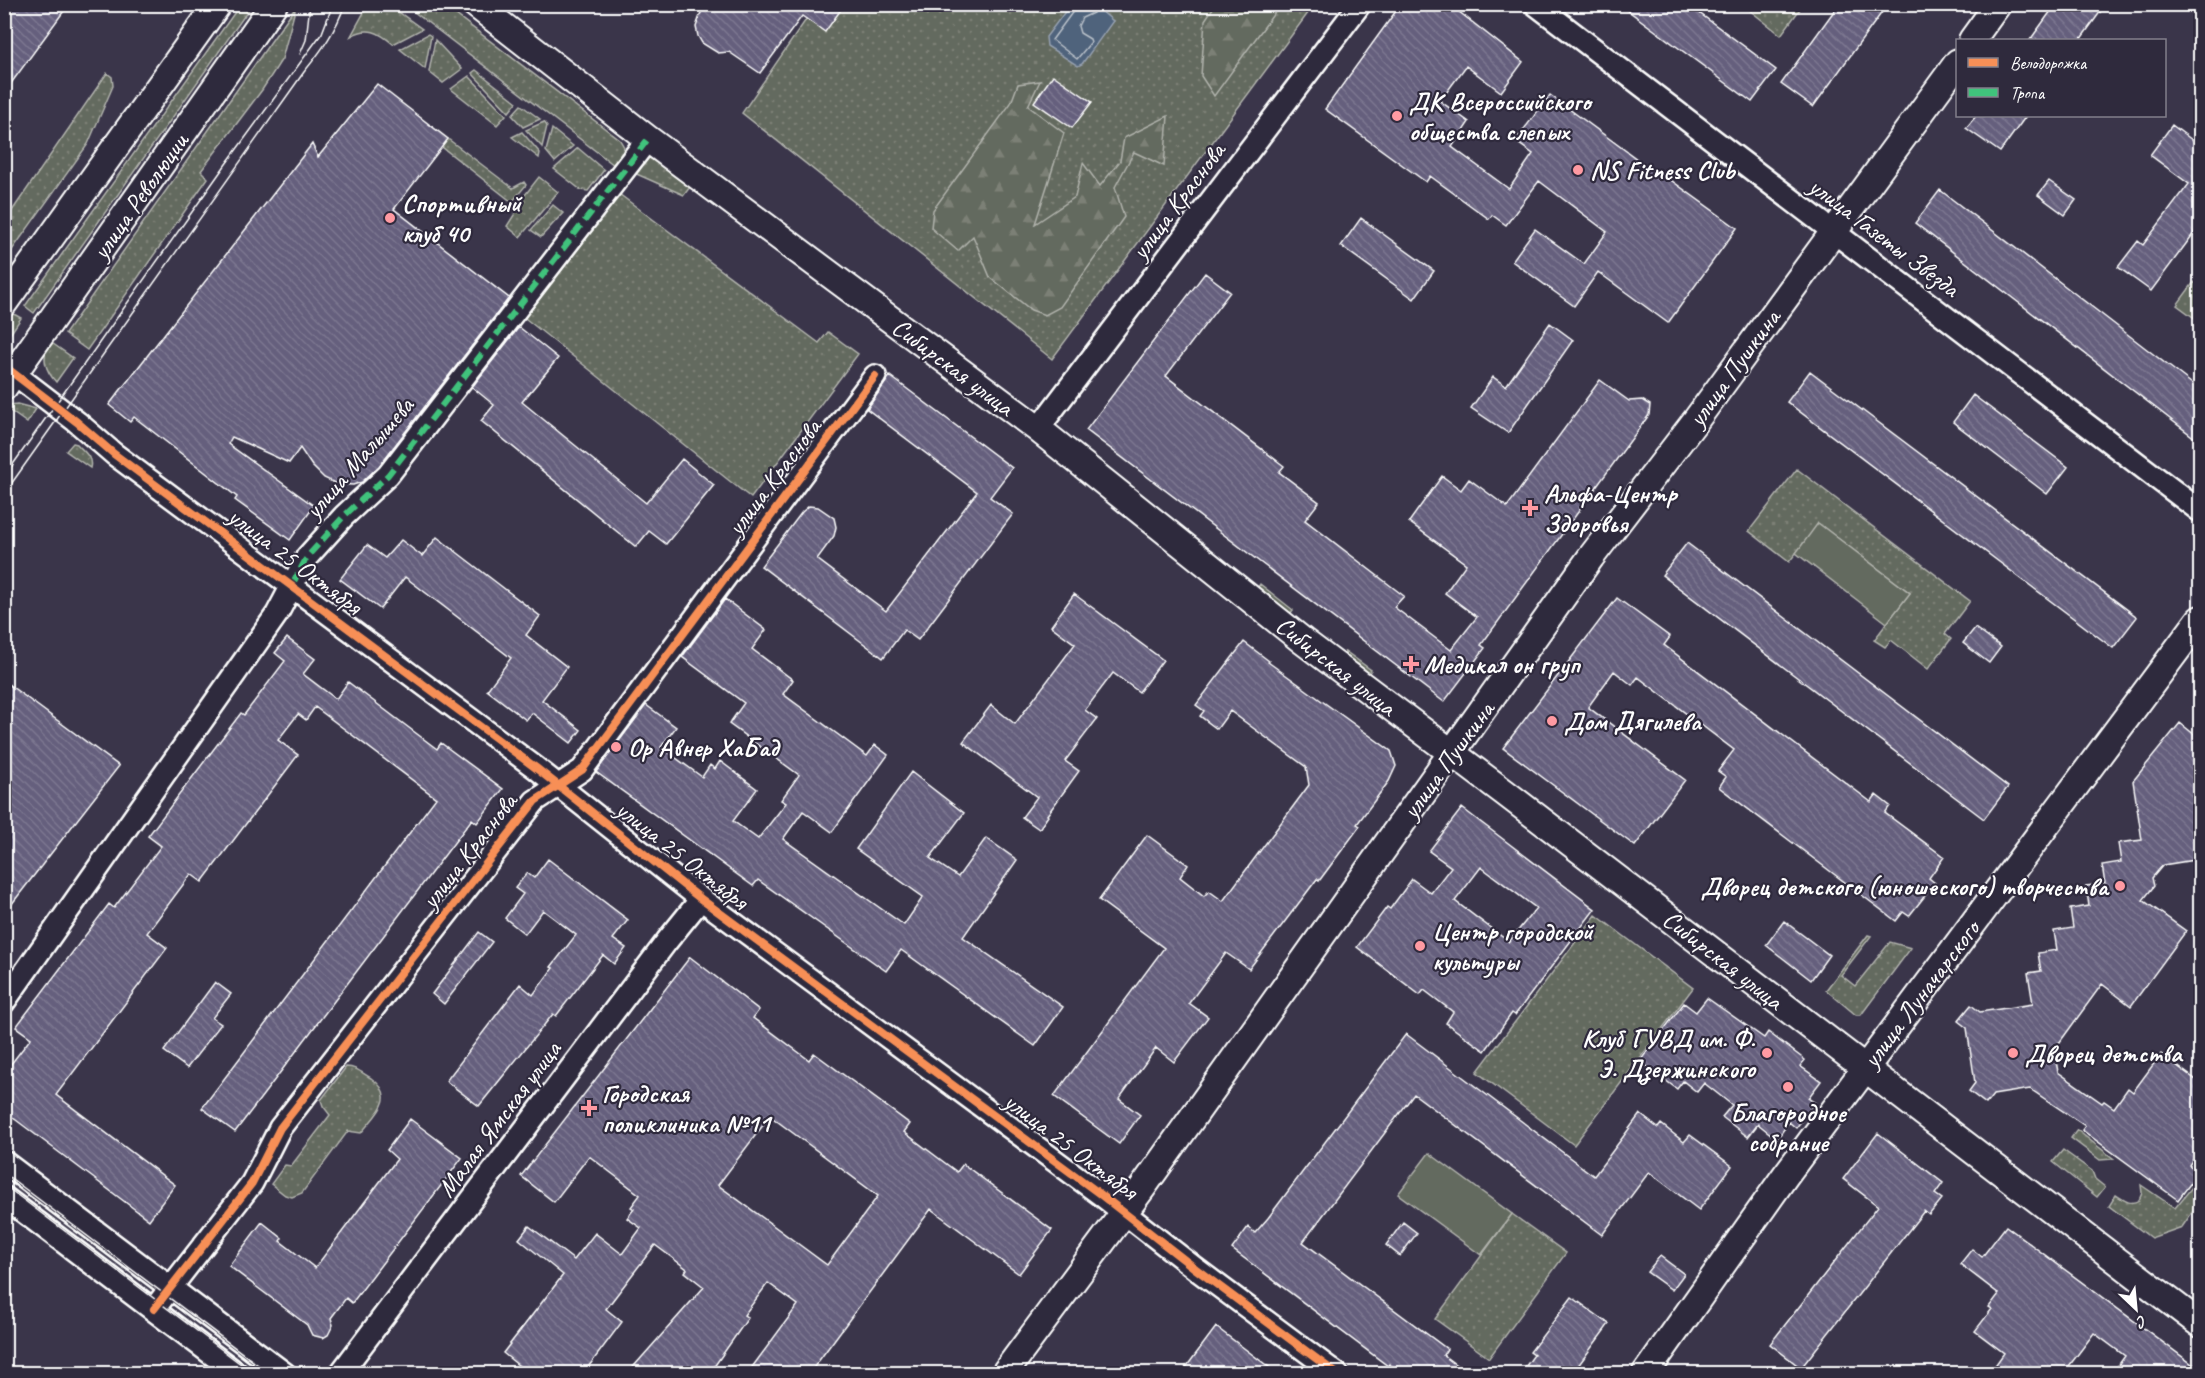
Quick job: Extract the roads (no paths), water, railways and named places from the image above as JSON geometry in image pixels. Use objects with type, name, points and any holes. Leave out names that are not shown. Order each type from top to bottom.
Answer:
[{"type":"main road","name":"улица Революции","points":[[4,303],[218,4]]},
{"type":"main road","name":"улица Революции","points":[[8,376],[274,4]]},
{"type":"main road","name":"Сибирская улица","points":[[475,4],[648,139],[1038,429],[1303,641],[2200,1323]]},
{"type":"main road","points":[[1973,39],[1998,4]]},
{"type":"main road","name":"улица Пушкина","points":[[1004,1374],[1125,1213],[1592,557],[1696,420],[1956,65]]},
{"type":"main road","name":"улица Луначарского","points":[[1645,1374],[1785,1176],[2200,619]]},
{"type":"street","name":"улица Краснова","points":[[1038,429],[1360,4]]},
{"type":"street","name":"улица Газеты Звезда","points":[[1535,4],[2200,511]]},
{"type":"street","name":"улица Малышева","points":[[4,1002],[277,614],[307,557],[344,516],[388,475],[648,139]]},
{"type":"street","name":"улица 25 Октября","points":[[8,376],[77,422],[114,454],[557,785],[701,898],[1125,1213],[1337,1374]]},
{"type":"street","name":"улица Краснова","points":[[154,1309],[252,1183],[280,1128],[344,1044],[535,801],[582,770],[875,376]]},
{"type":"street","name":"Малая Ямская улица","points":[[340,1374],[701,898]]},
{"type":"street","points":[[4,1162],[285,1374]]},
{"type":"street","points":[[4,1197],[238,1374]]},
{"type":"water","points":[[1070,5],[1094,5],[1113,21],[1082,64],[1078,66],[1047,46],[1046,37]]},
{"type":"tram line","points":[[300,54],[306,40],[310,4]]},
{"type":"tram line","points":[[4,477],[322,33],[333,4]]},
{"type":"tram line","points":[[4,494],[323,48],[345,4]]},
{"type":"tram line","points":[[4,1173],[270,1374]]},
{"type":"tram line","points":[[4,1185],[254,1374]]},
{"type":"place","name":"ДК Всероссийского общества слепых","points":[[1397,116]]},
{"type":"place","name":"NS Fitness Club","points":[[1578,170]]},
{"type":"place","name":"Спортивный клуб 40","points":[[390,218]]},
{"type":"place","name":"Альфа-Центр Здоровья","points":[[1530,508]]},
{"type":"place","name":"Медикал он груп","points":[[1411,664]]},
{"type":"place","name":"Дом Дягилева","points":[[1552,721]]},
{"type":"place","name":"Ор Авнер ХаБад","points":[[616,747]]},
{"type":"place","name":"Дворец детского (юношеского) творчества","points":[[2120,886]]},
{"type":"place","name":"Центр городской культуры","points":[[1420,946]]},
{"type":"place","name":"Клуб ГУВД им. Ф. Э. Дзержинского","points":[[1767,1053]]},
{"type":"place","name":"Дворец детства","points":[[2013,1053]]},
{"type":"place","name":"Благородное собрание","points":[[1788,1087]]},
{"type":"place","name":"Городская поликлиника №11","points":[[589,1108]]}]
